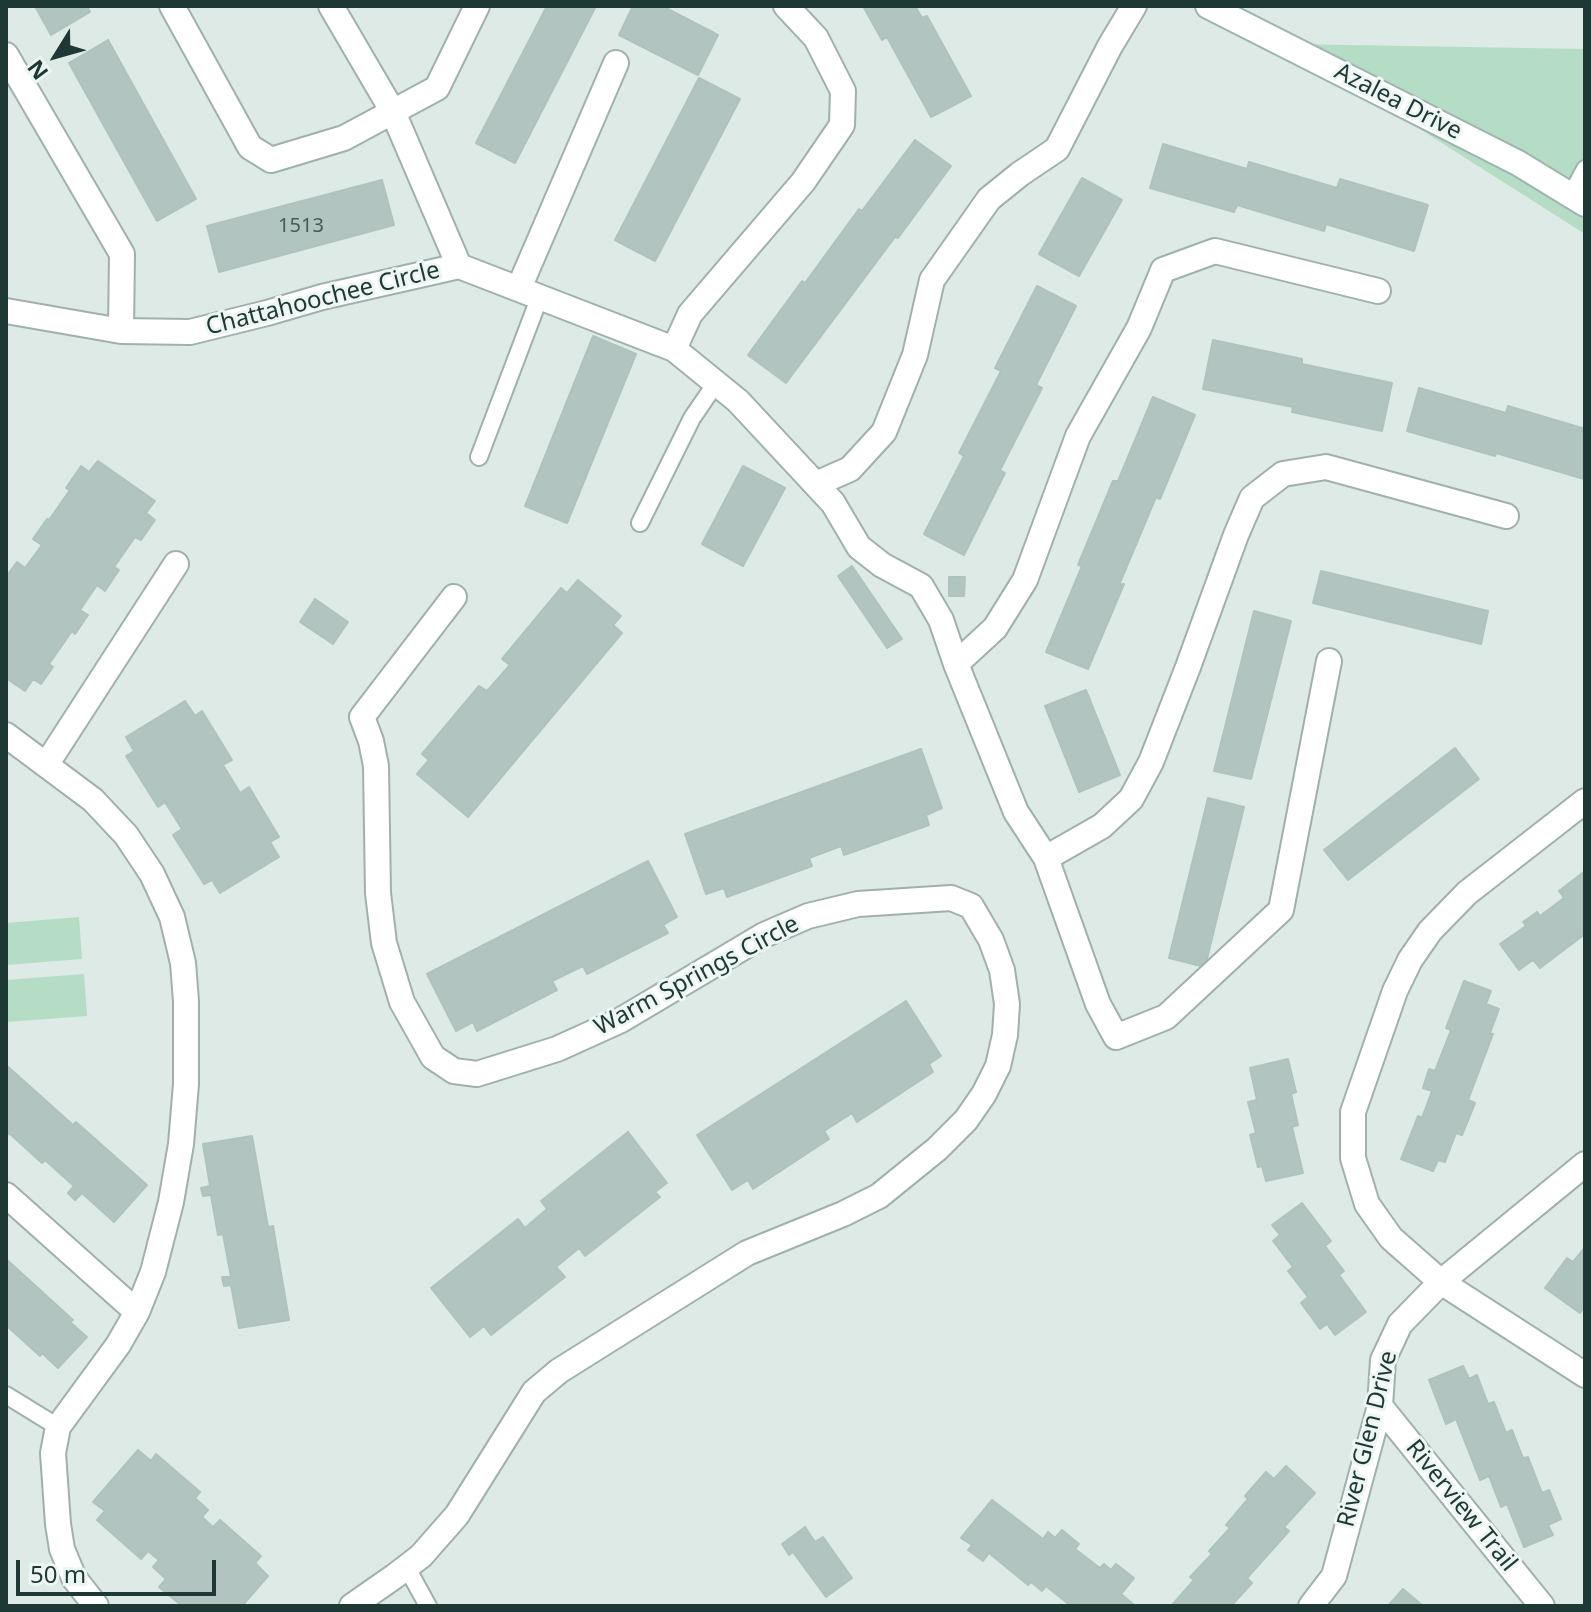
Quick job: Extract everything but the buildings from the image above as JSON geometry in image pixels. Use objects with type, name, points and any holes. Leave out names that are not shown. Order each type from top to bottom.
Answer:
[{"type":"street","points":[[172,6],[250,147],[271,160],[344,138],[437,88],[477,6]]},
{"type":"street","points":[[331,6],[393,112],[459,266]]},
{"type":"street","points":[[674,349],[690,314],[803,182],[842,125],[843,91],[816,38],[786,6]]},
{"type":"street","points":[[816,484],[850,469],[884,432],[915,355],[932,280],[989,199],[1057,149],[1134,6]]},
{"type":"street","name":"Azalea Drive","points":[[1208,6],[1518,163],[1578,199]]},
{"type":"street","points":[[6,55],[122,254],[121,331]]},
{"type":"street","points":[[530,292],[616,63]]},
{"type":"street","points":[[956,664],[995,628],[1025,580],[1078,436],[1139,328],[1163,270],[1215,251],[1378,291]]},
{"type":"street","name":"Chattahoochee Circle","points":[[6,311],[121,331],[190,332],[322,297],[459,266],[674,349],[738,401],[816,484],[833,503],[859,547],[882,565],[921,586],[941,620],[1016,812],[1046,858],[1098,1004],[1116,1037],[1166,1017],[1281,910],[1329,661]]},
{"type":"street","points":[[1046,858],[1102,826],[1131,799],[1151,762],[1252,498],[1283,474],[1326,467],[1506,516]]},
{"type":"street","points":[[46,765],[176,564]]},
{"type":"street","name":"Warm Springs Circle","points":[[352,1606],[421,1556],[457,1515],[534,1392],[559,1371],[747,1253],[879,1196],[937,1149],[966,1120],[998,1066],[1005,1035],[1007,1004],[1002,970],[991,940],[971,906],[951,898],[858,904],[808,916],[764,935],[621,1020],[557,1049],[477,1074],[454,1071],[433,1057],[402,1002],[384,943],[378,893],[376,766],[362,717],[454,597]]},
{"type":"street","points":[[6,735],[93,800],[126,835],[152,874],[172,917],[183,963],[186,1070],[181,1144],[171,1202],[153,1272],[137,1312],[118,1345],[58,1427],[53,1453],[62,1549],[74,1578],[96,1606]]},
{"type":"street","points":[[1585,801],[1467,893],[1430,931],[1410,960],[1395,991],[1353,1112],[1353,1158],[1367,1204],[1391,1238],[1441,1282],[1585,1375]]},
{"type":"street","name":"River Glen Drive","points":[[1311,1606],[1334,1576],[1380,1406],[1383,1360],[1400,1324],[1441,1282],[1585,1164]]},
{"type":"street","points":[[6,1195],[137,1312]]},
{"type":"street","name":"Riverview Trail","points":[[1380,1406],[1542,1606]]},
{"type":"lane","points":[[1578,199],[1585,169]]},
{"type":"lane","points":[[479,457],[530,292]]},
{"type":"lane","points":[[640,523],[692,418],[716,383]]},
{"type":"lane","points":[[6,1395],[58,1427]]},
{"type":"lane","points":[[407,1568],[428,1606]]},
{"type":"green space","points":[[1286,44],[1585,49],[1585,234]]},
{"type":"green space","points":[[79,917],[82,959],[6,965],[6,923]]},
{"type":"green space","points":[[84,974],[87,1016],[6,1022],[6,980]]}]
